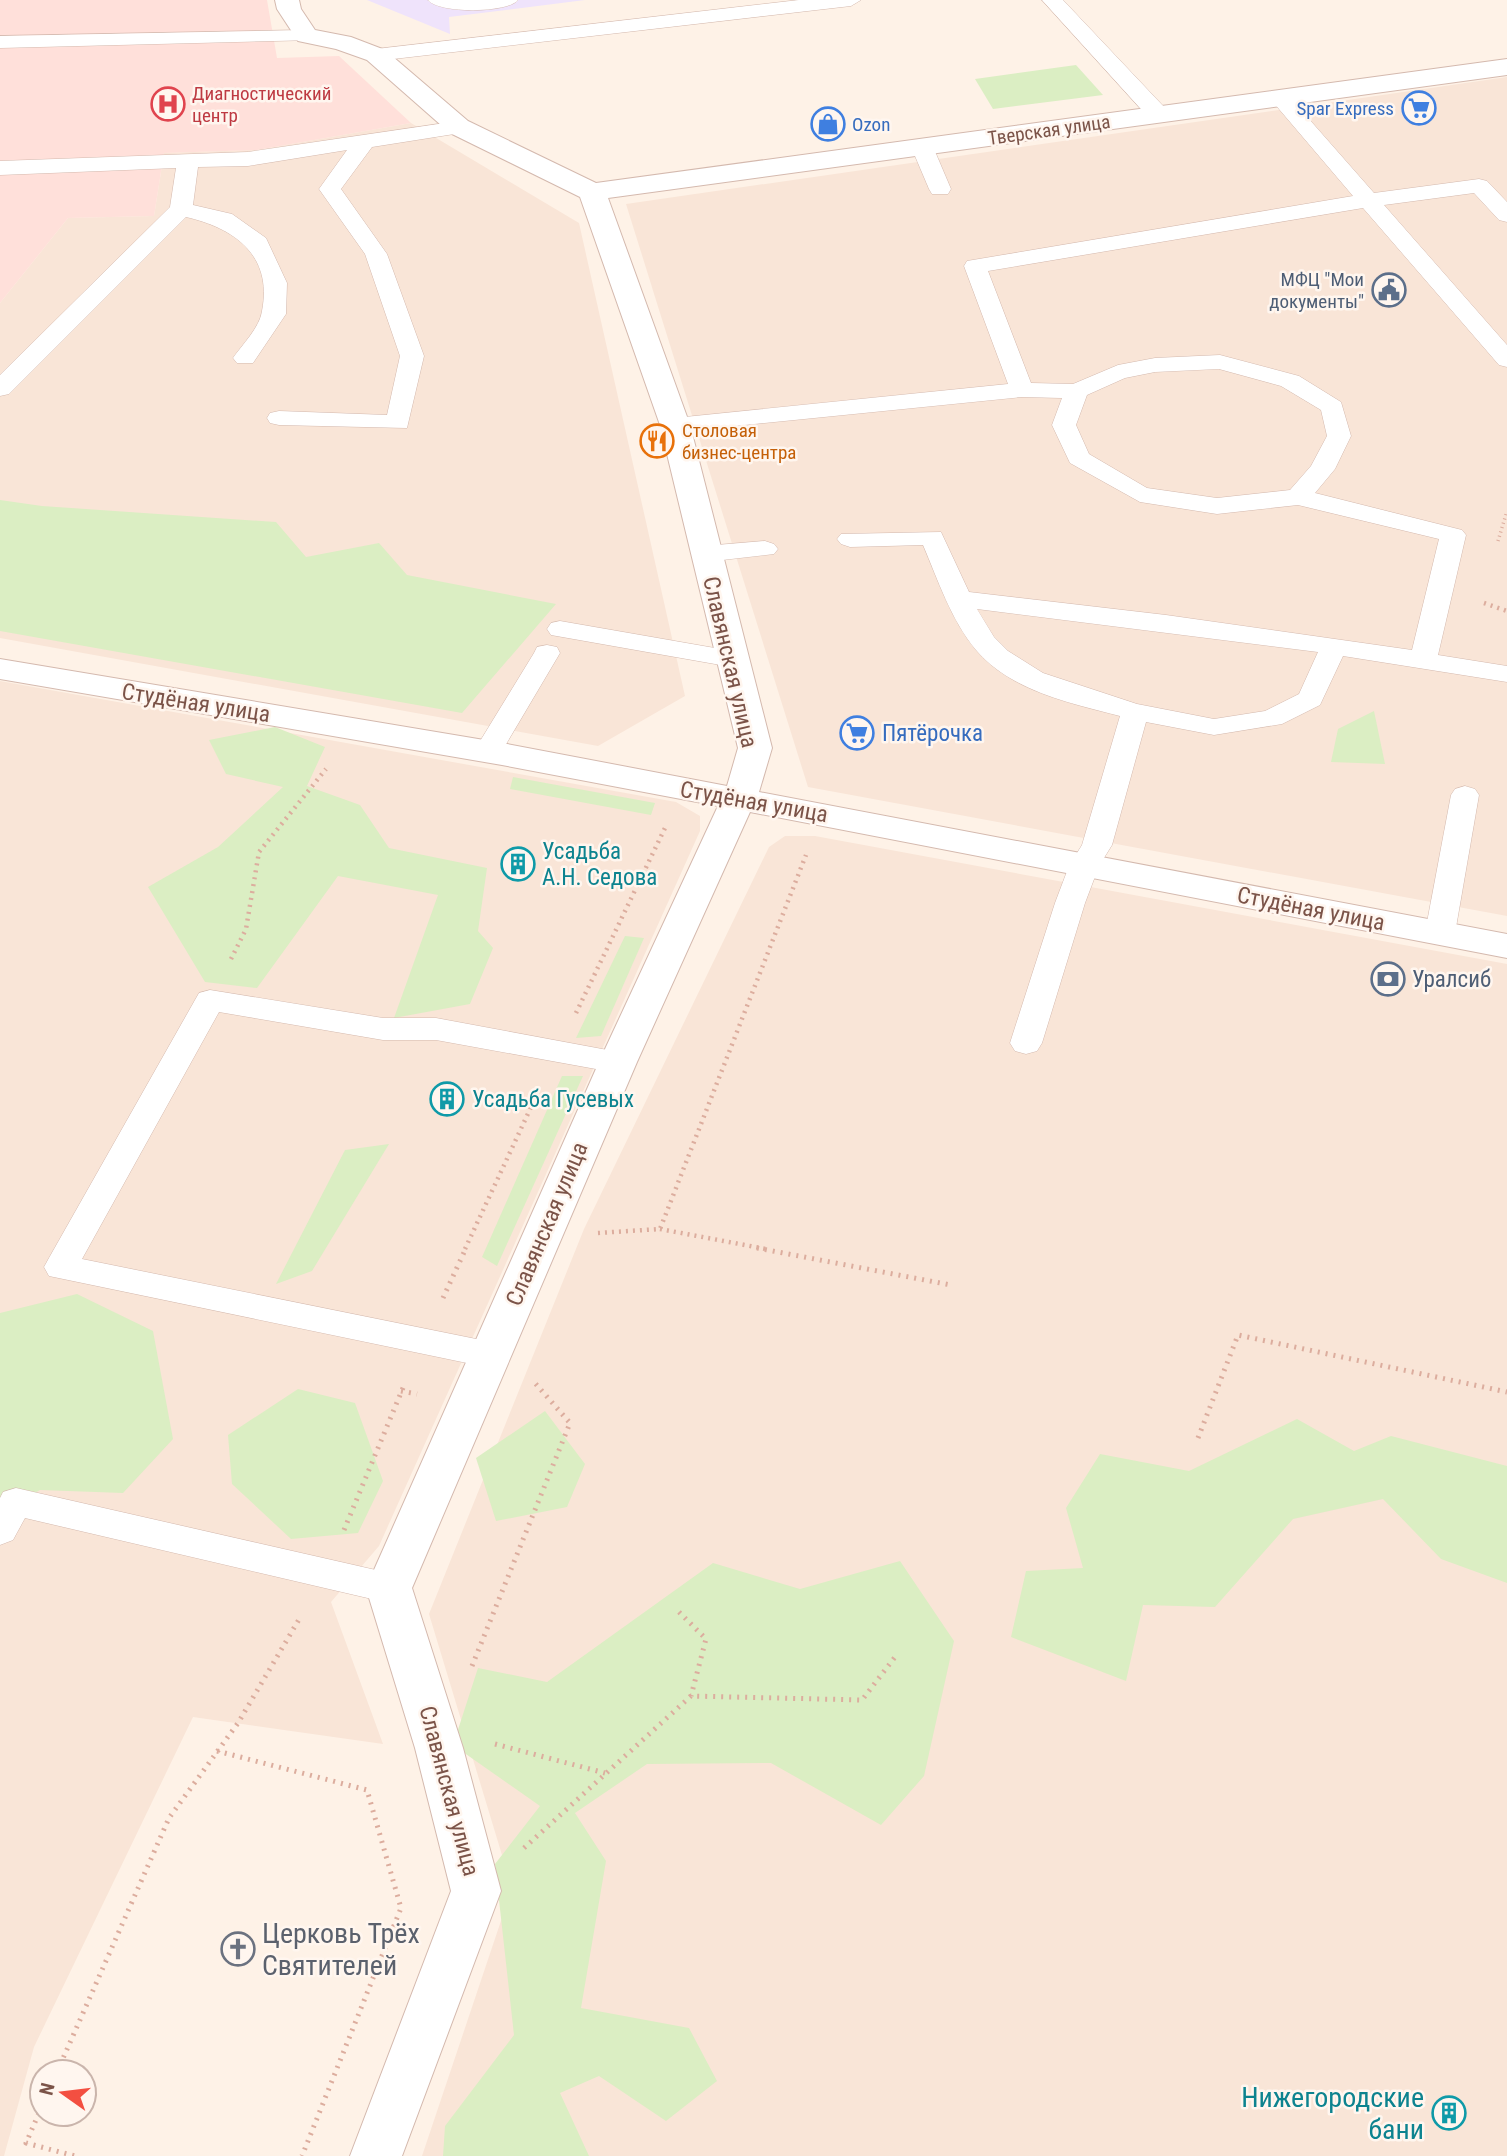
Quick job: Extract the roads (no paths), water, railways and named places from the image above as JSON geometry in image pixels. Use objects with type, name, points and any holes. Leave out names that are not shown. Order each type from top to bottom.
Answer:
[{"type":"street","points":[[287,0],[289,9],[307,36],[342,42],[376,55],[459,127],[592,192]]},
{"type":"street","name":"Тверская улица","points":[[592,192],[923,149],[1507,67]]},
{"type":"street","name":"Славянская улица","points":[[376,2156],[476,1891],[439,1748],[389,1588],[618,1062],[747,778],[755,748],[705,554],[676,425],[592,192]]},
{"type":"street","name":"Студёная улица","points":[[0,669],[488,751],[1507,946]]},
{"type":"lane","points":[[438,0],[450,5],[508,0]]},
{"type":"lane","points":[[376,55],[851,0]]},
{"type":"lane","points":[[1052,0],[1158,114]]},
{"type":"lane","points":[[0,42],[307,36]]},
{"type":"lane","points":[[1280,98],[1507,360]]},
{"type":"lane","points":[[0,168],[248,159],[363,144],[459,127]]},
{"type":"lane","points":[[279,418],[398,423],[412,356],[376,254],[330,189],[363,144]]},
{"type":"lane","points":[[923,149],[940,189]]},
{"type":"lane","points":[[0,389],[181,209],[188,162]]},
{"type":"lane","points":[[1022,390],[975,267],[1369,200],[1479,186],[1507,215]]},
{"type":"lane","points":[[181,209],[224,219],[258,243],[275,282],[274,314],[245,358]]},
{"type":"lane","points":[[676,425],[1022,390],[1077,391],[1118,372],[1155,365],[1220,362],[1290,381],[1332,407],[1339,436],[1322,469],[1298,497]]},
{"type":"lane","points":[[1077,391],[1065,425],[1079,458],[1140,494],[1217,506],[1298,497],[1452,535],[1423,660]]},
{"type":"lane","points":[[850,539],[932,537],[985,644],[1021,673],[1075,695],[1135,712],[1214,727],[1272,718],[1310,699],[1334,646]]},
{"type":"lane","points":[[705,554],[765,549]]},
{"type":"lane","points":[[961,599],[1091,612],[1334,646],[1507,674]]},
{"type":"lane","points":[[488,751],[554,641],[732,659]]},
{"type":"lane","points":[[1026,1044],[1084,866],[1097,845],[1135,712]]},
{"type":"lane","points":[[1440,933],[1465,795]]},
{"type":"lane","points":[[491,1355],[61,1268],[210,1000],[383,1029],[436,1029],[618,1062]]},
{"type":"lane","points":[[0,1530],[16,1502],[389,1588]]},
{"type":"place","name":"Диагностический центр","points":[[168,104]]},
{"type":"place","name":"Spar Express","points":[[1419,108]]},
{"type":"place","name":"Ozon","points":[[828,124]]},
{"type":"place","name":"МФЦ \"Мои документы\"","points":[[1389,290]]},
{"type":"place","name":"Столовая бизнес-центра","points":[[657,441]]},
{"type":"place","name":"Пятёрочка","points":[[857,733]]},
{"type":"place","name":"Усадьба А.Н. Седова","points":[[518,864]]},
{"type":"place","name":"Уралсиб","points":[[1388,979]]},
{"type":"place","name":"Усадьба Гусевых","points":[[447,1099]]},
{"type":"place","name":"Церковь Трёх Святителей","points":[[238,1949]]},
{"type":"place","name":"Нижегородские бани","points":[[1449,2113]]}]
